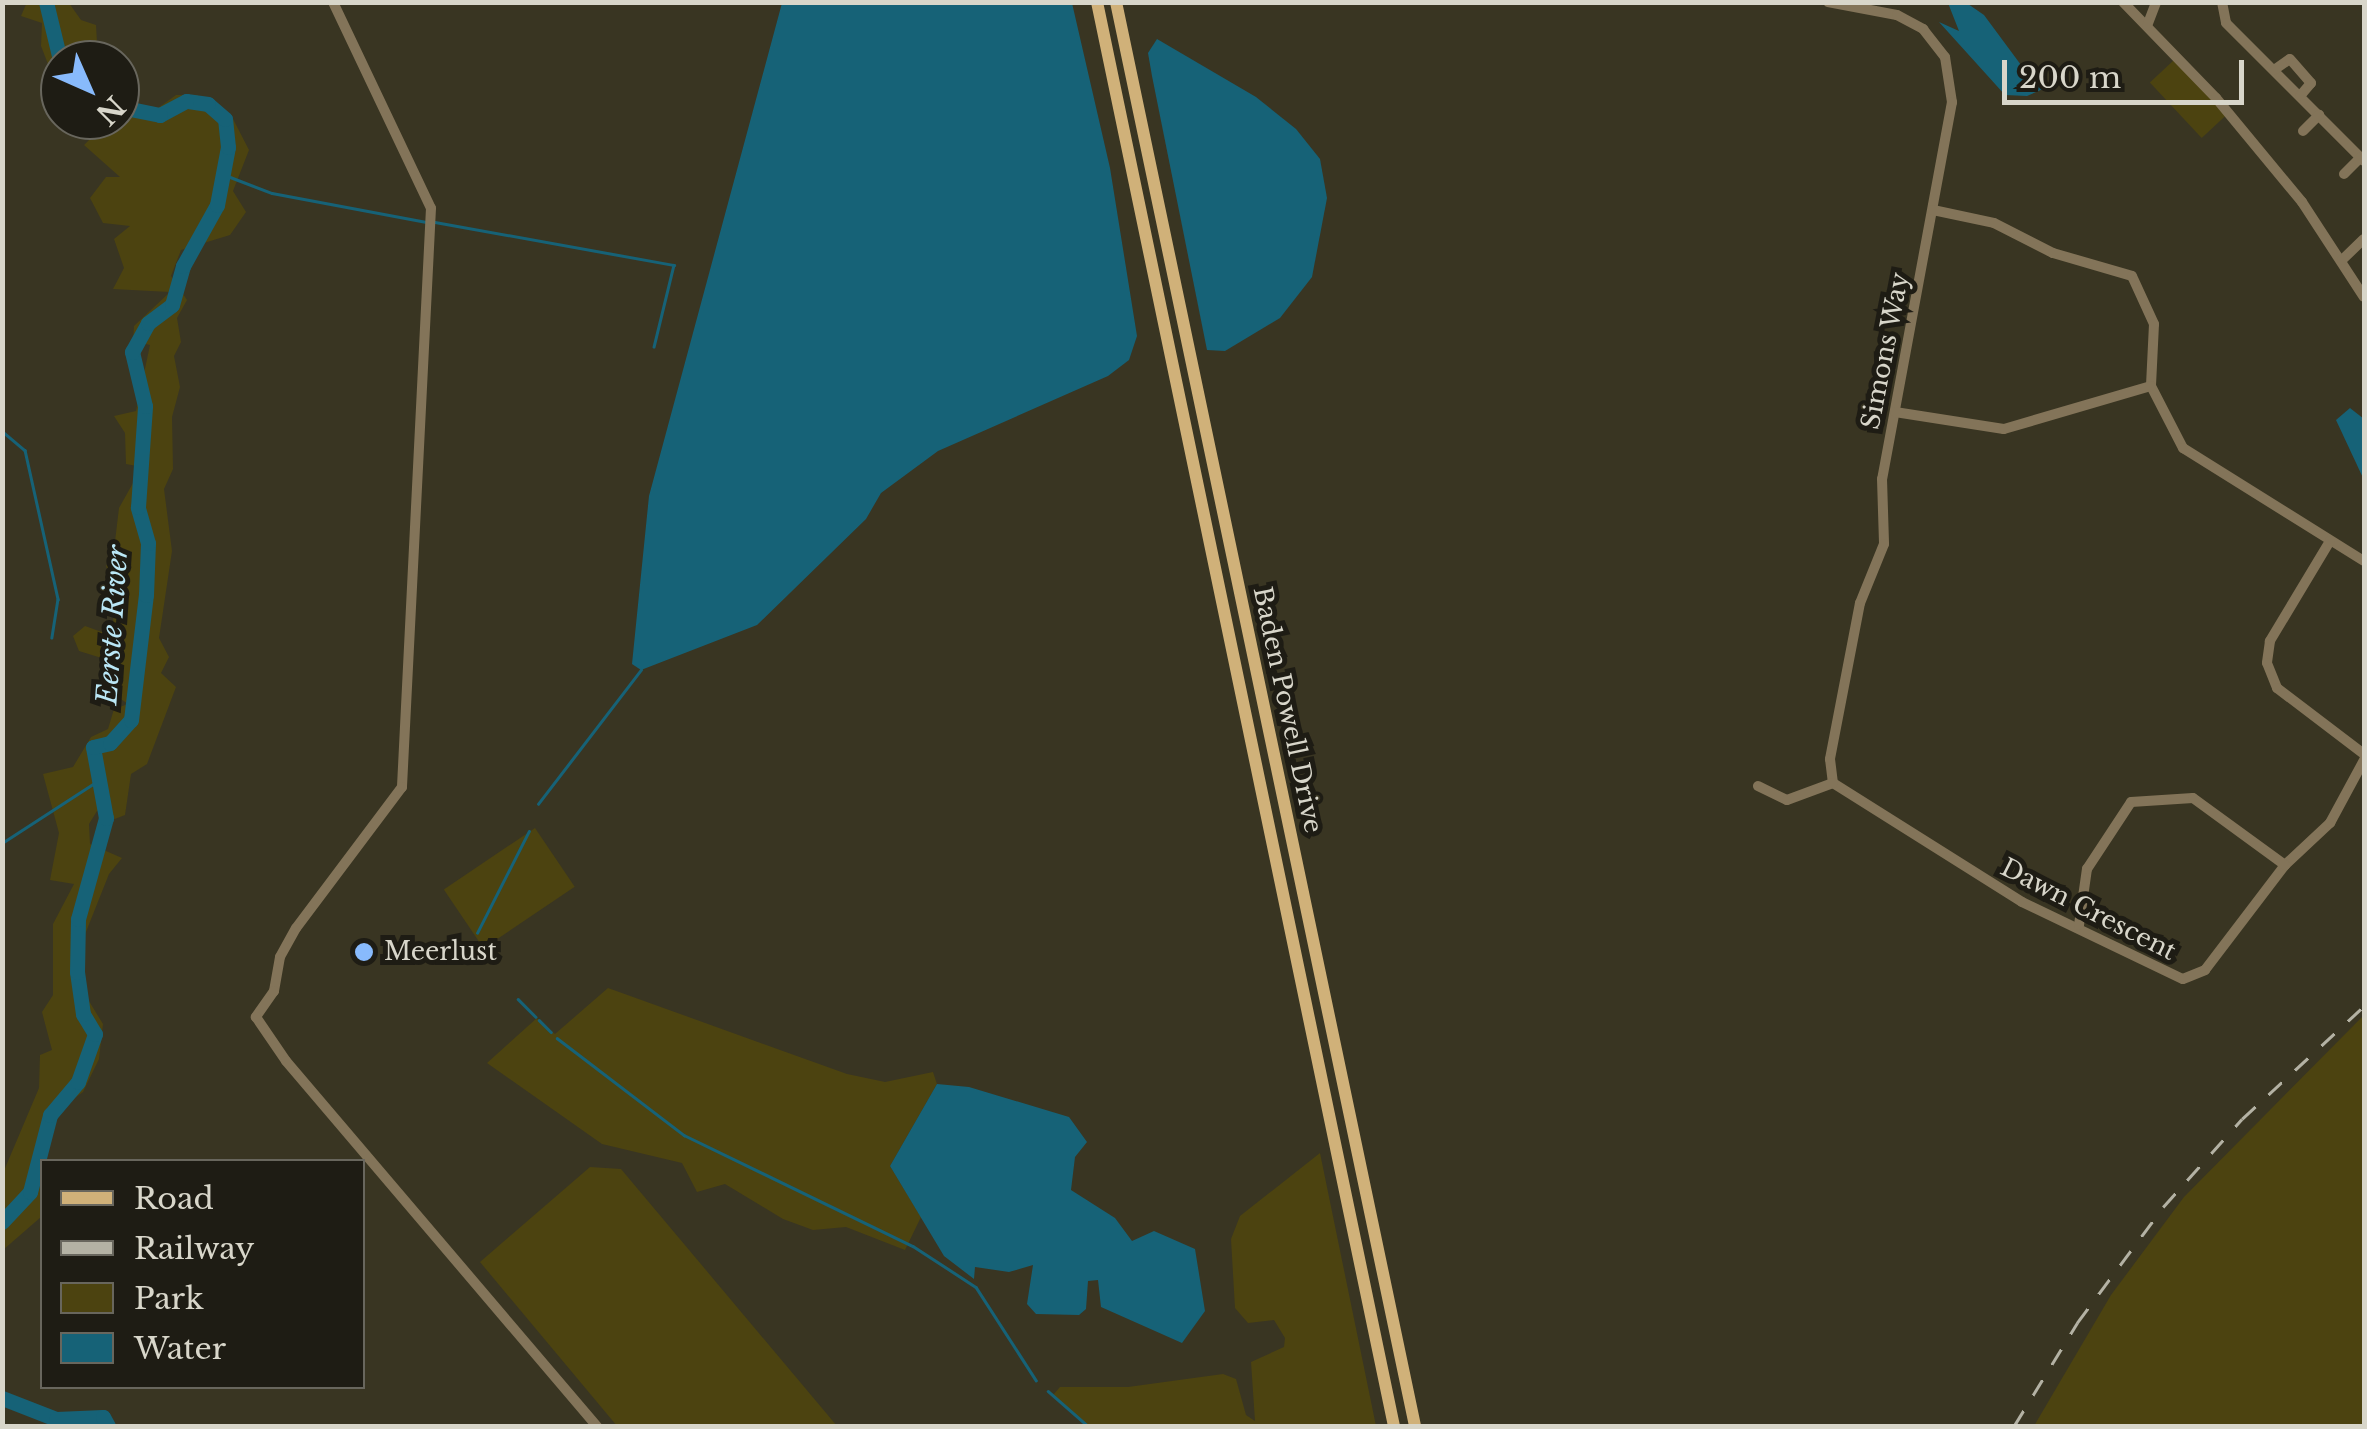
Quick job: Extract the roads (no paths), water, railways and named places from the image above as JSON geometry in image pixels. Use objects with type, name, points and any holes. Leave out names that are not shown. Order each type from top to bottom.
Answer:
[{"type":"main road","name":"Baden Powell Drive","points":[[1098,2],[1394,1426]]},
{"type":"main road","name":"Baden Powell Drive","points":[[1116,2],[1415,1426]]},
{"type":"street","points":[[334,2],[432,208],[402,786],[296,928],[280,957],[274,991],[256,1017],[298,1075],[598,1426]]},
{"type":"street","name":"Simons Way","points":[[1828,2],[1905,18],[1941,50],[1952,102],[1882,479],[1884,544],[1860,602],[1830,759],[1833,784]]},
{"type":"street","points":[[2123,2],[2216,98],[2342,260],[2364,297]]},
{"type":"street","points":[[2146,26],[2156,2]]},
{"type":"street","points":[[2222,2],[2222,17],[2363,159],[2344,174]]},
{"type":"street","points":[[2274,70],[2290,59],[2311,82],[2300,96]]},
{"type":"street","points":[[2303,131],[2319,114]]},
{"type":"street","points":[[1932,210],[1994,223],[2053,253],[2132,276],[2154,324],[2151,386],[2168,428],[2192,456],[2364,561]]},
{"type":"street","points":[[2342,260],[2364,240]]},
{"type":"street","points":[[1895,412],[2004,429],[2151,386]]},
{"type":"street","points":[[2330,541],[2270,641],[2267,663],[2277,688],[2364,757]]},
{"type":"street","name":"Dawn Crescent","points":[[1833,784],[2022,902],[2079,925],[2176,978],[2200,975],[2286,865],[2330,823],[2364,757]]},
{"type":"street","points":[[1758,786],[1788,800],[1833,784]]},
{"type":"street","points":[[2079,925],[2086,870],[2132,802],[2193,798],[2286,865]]},
{"type":"water","points":[[782,3],[1072,3],[1110,168],[1137,336],[1129,360],[1108,376],[938,451],[881,493],[866,519],[757,625],[641,670],[632,664],[649,496]]},
{"type":"water","points":[[1948,3],[1968,4],[1984,15],[2021,65],[2042,77],[2043,89],[2027,96],[2005,95],[1939,22],[1959,31]]},
{"type":"water","points":[[1157,39],[1256,97],[1296,129],[1320,159],[1327,198],[1312,277],[1280,318],[1225,351],[1207,350],[1148,53]]},
{"type":"water","points":[[2350,408],[2364,419],[2364,480],[2336,420]]},
{"type":"water","points":[[937,1084],[969,1087],[1069,1117],[1087,1142],[1075,1157],[1071,1190],[1115,1218],[1132,1241],[1154,1231],[1195,1249],[1205,1311],[1182,1343],[1101,1307],[1098,1280],[1088,1281],[1086,1309],[1079,1315],[1036,1314],[1027,1304],[1033,1265],[1009,1272],[975,1267],[974,1279],[944,1256],[890,1166]]},
{"type":"waterway","name":"Eerste River","points":[[46,2],[55,40]]},
{"type":"waterway","name":"Eerste River","points":[[2,1222],[30,1192],[50,1115],[78,1082],[95,1034],[83,1014],[77,972],[78,919],[106,818],[93,747],[110,743],[131,720],[146,595],[148,543],[138,507],[145,406],[132,352],[148,323],[172,305],[183,266],[217,205],[228,147],[225,119],[208,104],[186,101],[160,115],[140,111]]},
{"type":"waterway","points":[[225,175],[272,193],[427,222]]},
{"type":"waterway","points":[[435,222],[674,265],[654,347]]},
{"type":"waterway","points":[[2,431],[25,450],[58,599],[52,638]]},
{"type":"waterway","points":[[538,804],[641,670]]},
{"type":"waterway","points":[[2,843],[96,782]]},
{"type":"waterway","points":[[477,933],[529,831]]},
{"type":"waterway","points":[[518,999],[536,1017]]},
{"type":"waterway","points":[[539,1020],[551,1032]]},
{"type":"waterway","points":[[557,1038],[684,1135],[913,1246],[976,1287],[1036,1380]]},
{"type":"waterway","points":[[1048,1391],[1088,1426]]},
{"type":"waterway","name":"Eerste River","points":[[2,1398],[56,1419],[103,1417],[108,1426]]},
{"type":"railway","points":[[2014,1426],[2077,1323],[2163,1207],[2242,1119],[2364,1006]]},
{"type":"place","name":"Meerlust","points":[[364,952]]}]
